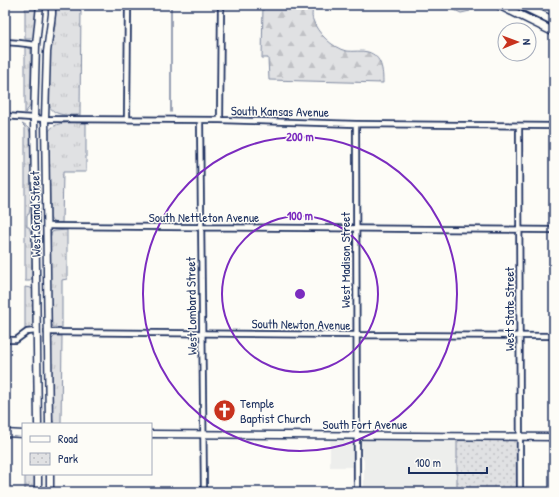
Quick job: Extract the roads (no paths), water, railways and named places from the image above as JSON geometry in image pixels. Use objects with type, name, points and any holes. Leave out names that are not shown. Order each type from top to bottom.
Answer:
[{"type":"main road","name":"West Grand Street","points":[[38,423],[34,119],[36,45],[40,5]]},
{"type":"main road","name":"West Grand Street","points":[[48,423],[45,119],[47,52],[52,5]]},
{"type":"main road","points":[[499,5],[554,32]]},
{"type":"main road","points":[[521,5],[554,21]]},
{"type":"main road","points":[[5,433],[22,434]]},
{"type":"main road","name":"South Fort Avenue","points":[[152,434],[554,437]]},
{"type":"main road","points":[[38,475],[38,492]]},
{"type":"main road","points":[[50,475],[50,492]]},
{"type":"street","points":[[127,119],[128,5]]},
{"type":"street","points":[[220,120],[221,5]]},
{"type":"street","points":[[5,42],[36,45]]},
{"type":"street","name":"South Kansas Avenue","points":[[5,116],[34,119],[220,120],[356,124],[554,126]]},
{"type":"street","name":"West Lombard Street","points":[[200,121],[204,492]]},
{"type":"street","name":"West Madison Street","points":[[356,124],[357,492]]},
{"type":"street","name":"West State Street","points":[[519,126],[520,492]]},
{"type":"street","name":"South Nettleton Avenue","points":[[46,226],[554,230]]},
{"type":"street","points":[[5,340],[16,340],[28,332],[36,331]]},
{"type":"street","name":"South Newton Avenue","points":[[47,332],[554,336]]},
{"type":"waterway","points":[[171,5],[171,112]]},
{"type":"place","name":"Temple Baptist Church","points":[[224,410]]}]
